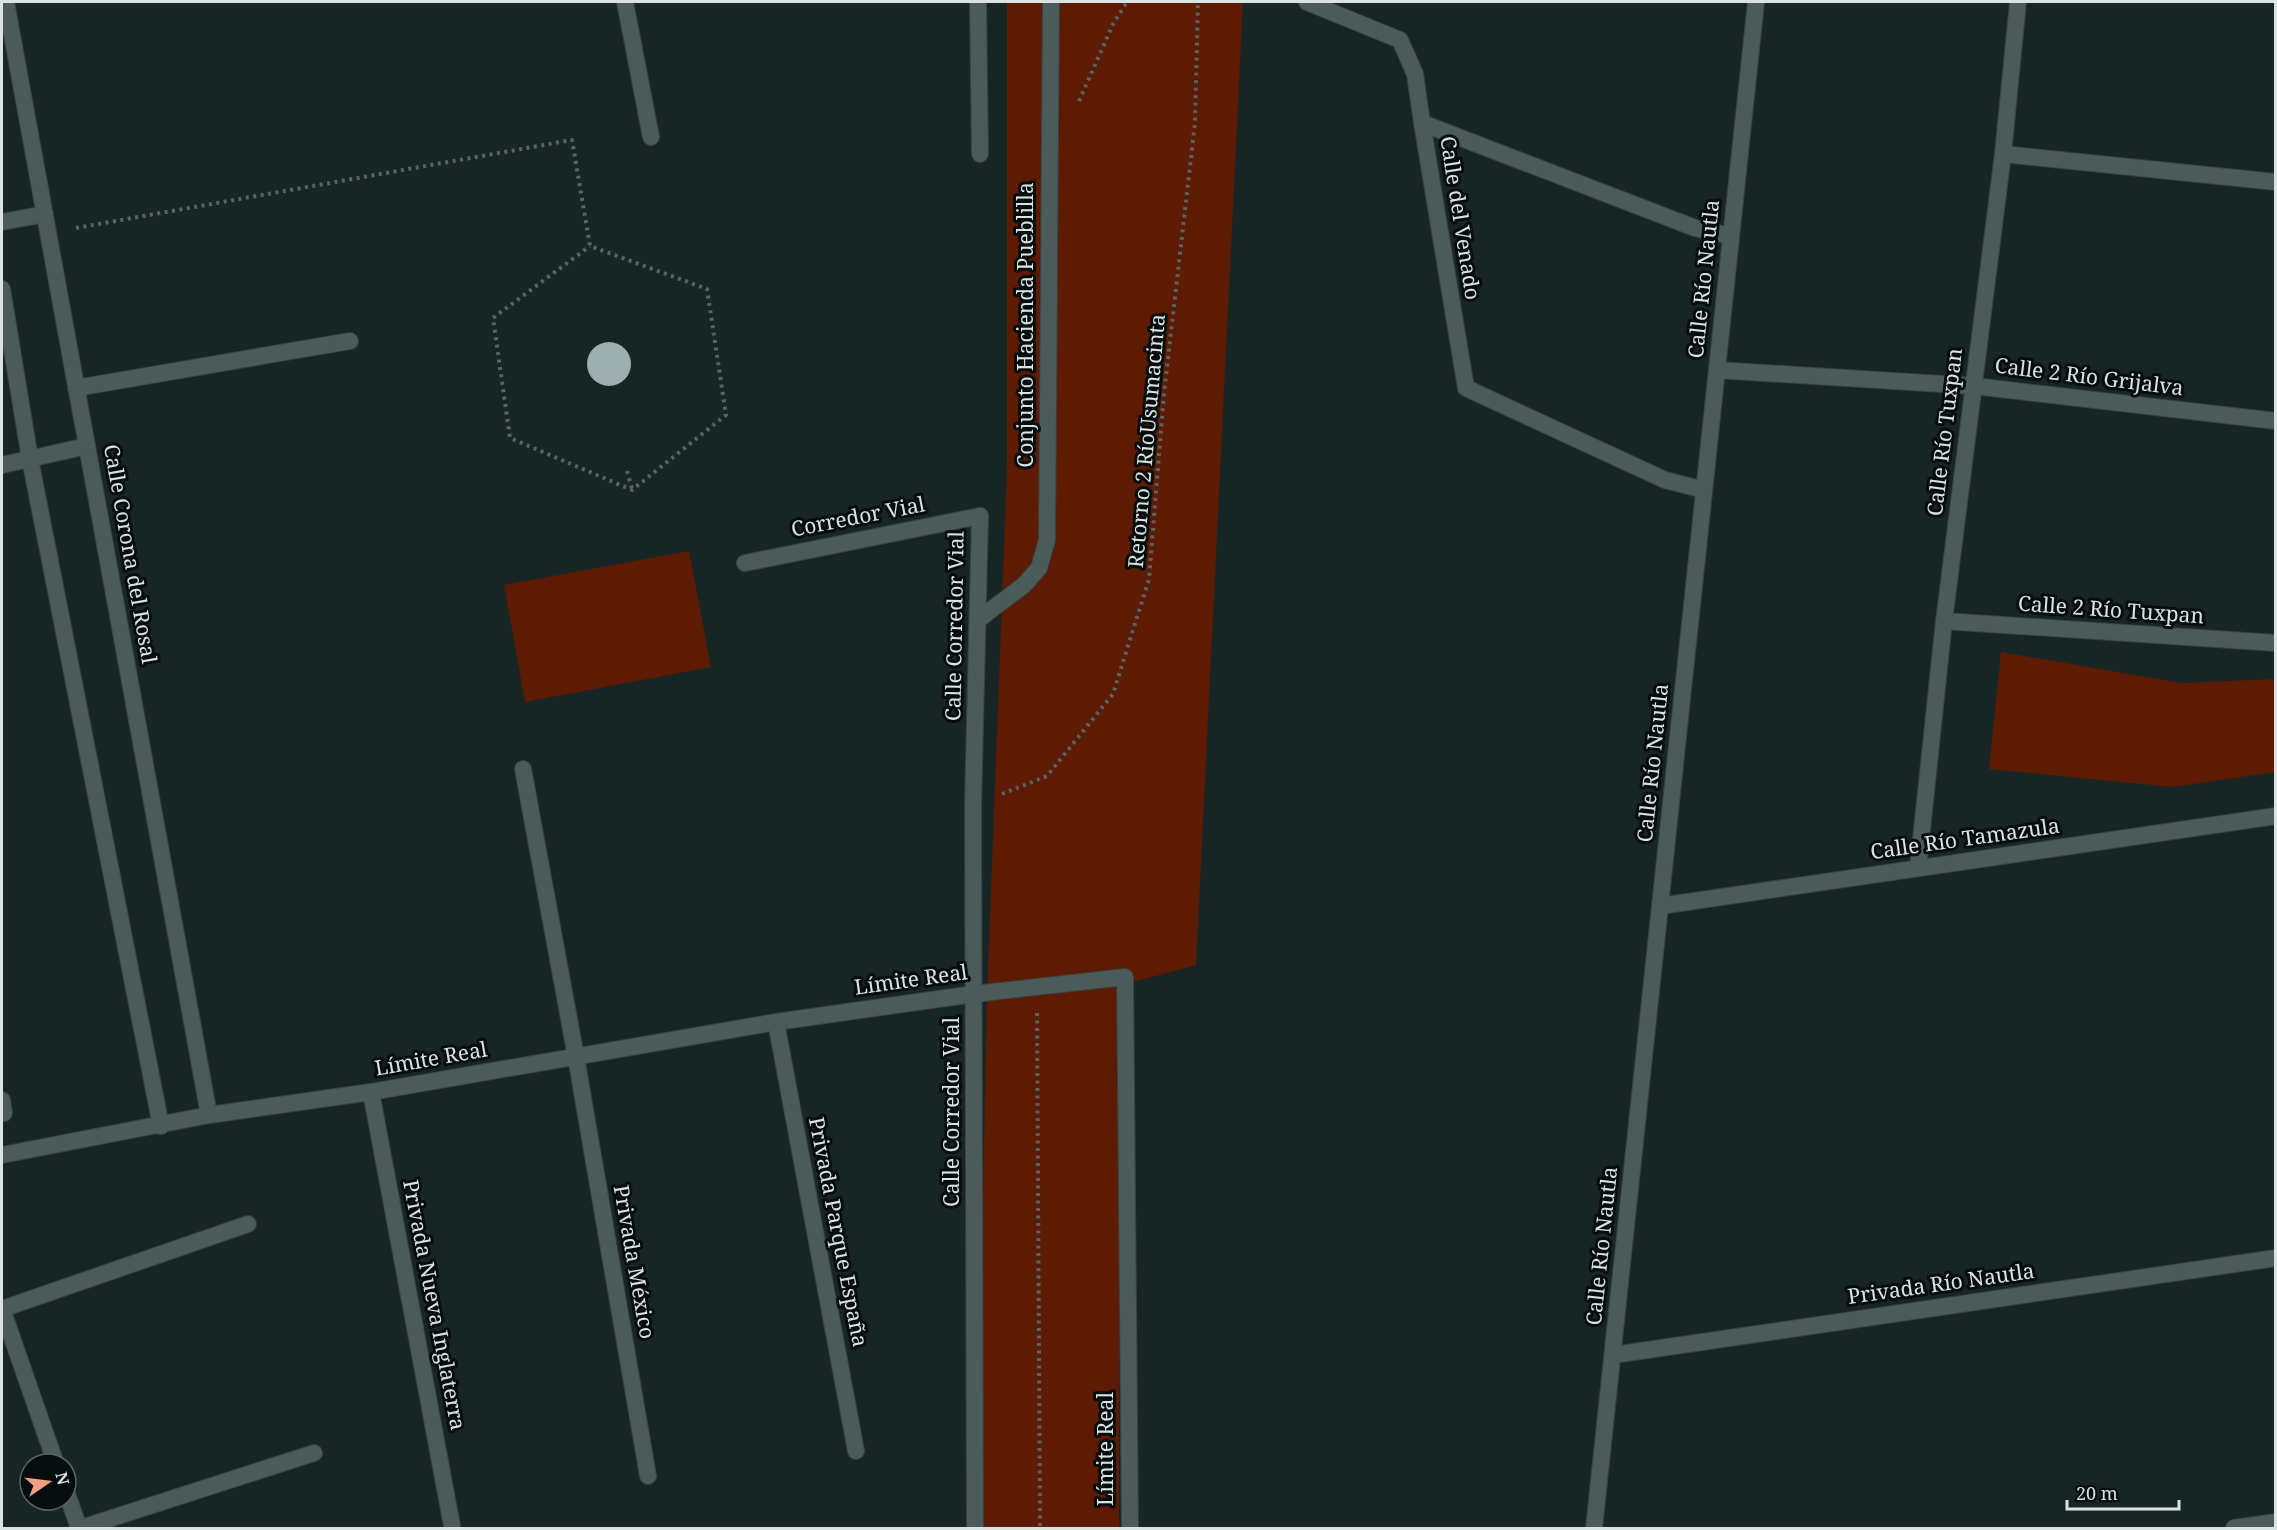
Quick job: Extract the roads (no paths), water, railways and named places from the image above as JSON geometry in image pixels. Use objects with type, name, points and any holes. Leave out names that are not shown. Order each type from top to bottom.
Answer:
[{"type":"street","name":"Calle Corona del Rosal","points":[[6,2],[209,1115]]},
{"type":"street","points":[[625,2],[651,137]]},
{"type":"street","points":[[978,2],[980,154]]},
{"type":"street","name":"Conjunto Hacienda Pueblilla","points":[[979,619],[1024,585],[1040,568],[1047,540],[1051,2]]},
{"type":"street","points":[[1307,2],[1400,40],[1414,74],[1422,123]]},
{"type":"street","name":"Calle Río Nautla","points":[[1594,1528],[1756,2]]},
{"type":"street","name":"Calle Río Tuxpan","points":[[1918,868],[1944,621],[2003,154],[2018,2]]},
{"type":"street","name":"Calle del Venado","points":[[1422,123],[1695,228],[1731,236]]},
{"type":"street","name":"Calle del Venado","points":[[1422,123],[1466,388],[1665,480],[1704,490]]},
{"type":"street","points":[[2003,154],[2276,182]]},
{"type":"street","points":[[2,222],[45,214]]},
{"type":"street","points":[[2,289],[30,459],[161,1126]]},
{"type":"street","points":[[76,388],[350,341]]},
{"type":"street","name":"Calle 2 Río Grijalva","points":[[1717,370],[1974,386],[2276,421]]},
{"type":"street","points":[[2,465],[87,446]]},
{"type":"street","name":"Calle Corredor Vial","points":[[975,1528],[973,805],[980,516]]},
{"type":"street","name":"Corredor Vial","points":[[745,563],[980,516]]},
{"type":"street","name":"Calle 2 Río Tuxpan","points":[[1944,621],[2276,643]]},
{"type":"street","name":"Privada México","points":[[523,769],[576,1057],[648,1476]]},
{"type":"street","name":"Calle Río Tamazula","points":[[1660,906],[2276,816]]},
{"type":"street","name":"Límite Real","points":[[2,1155],[209,1115],[371,1092],[776,1022],[974,994],[1125,977],[1130,1528]]},
{"type":"street","name":"Privada Parque España","points":[[776,1022],[856,1450]]},
{"type":"street","name":"Privada Nueva Inglaterra","points":[[371,1092],[452,1526]]},
{"type":"street","points":[[52,1452],[2,1309],[248,1224]]},
{"type":"street","name":"Privada Río Nautla","points":[[1613,1355],[2276,1258]]},
{"type":"street","points":[[74,1512],[80,1528],[314,1453]]},
{"type":"street","points":[[2234,1528],[2276,1522]]}]
